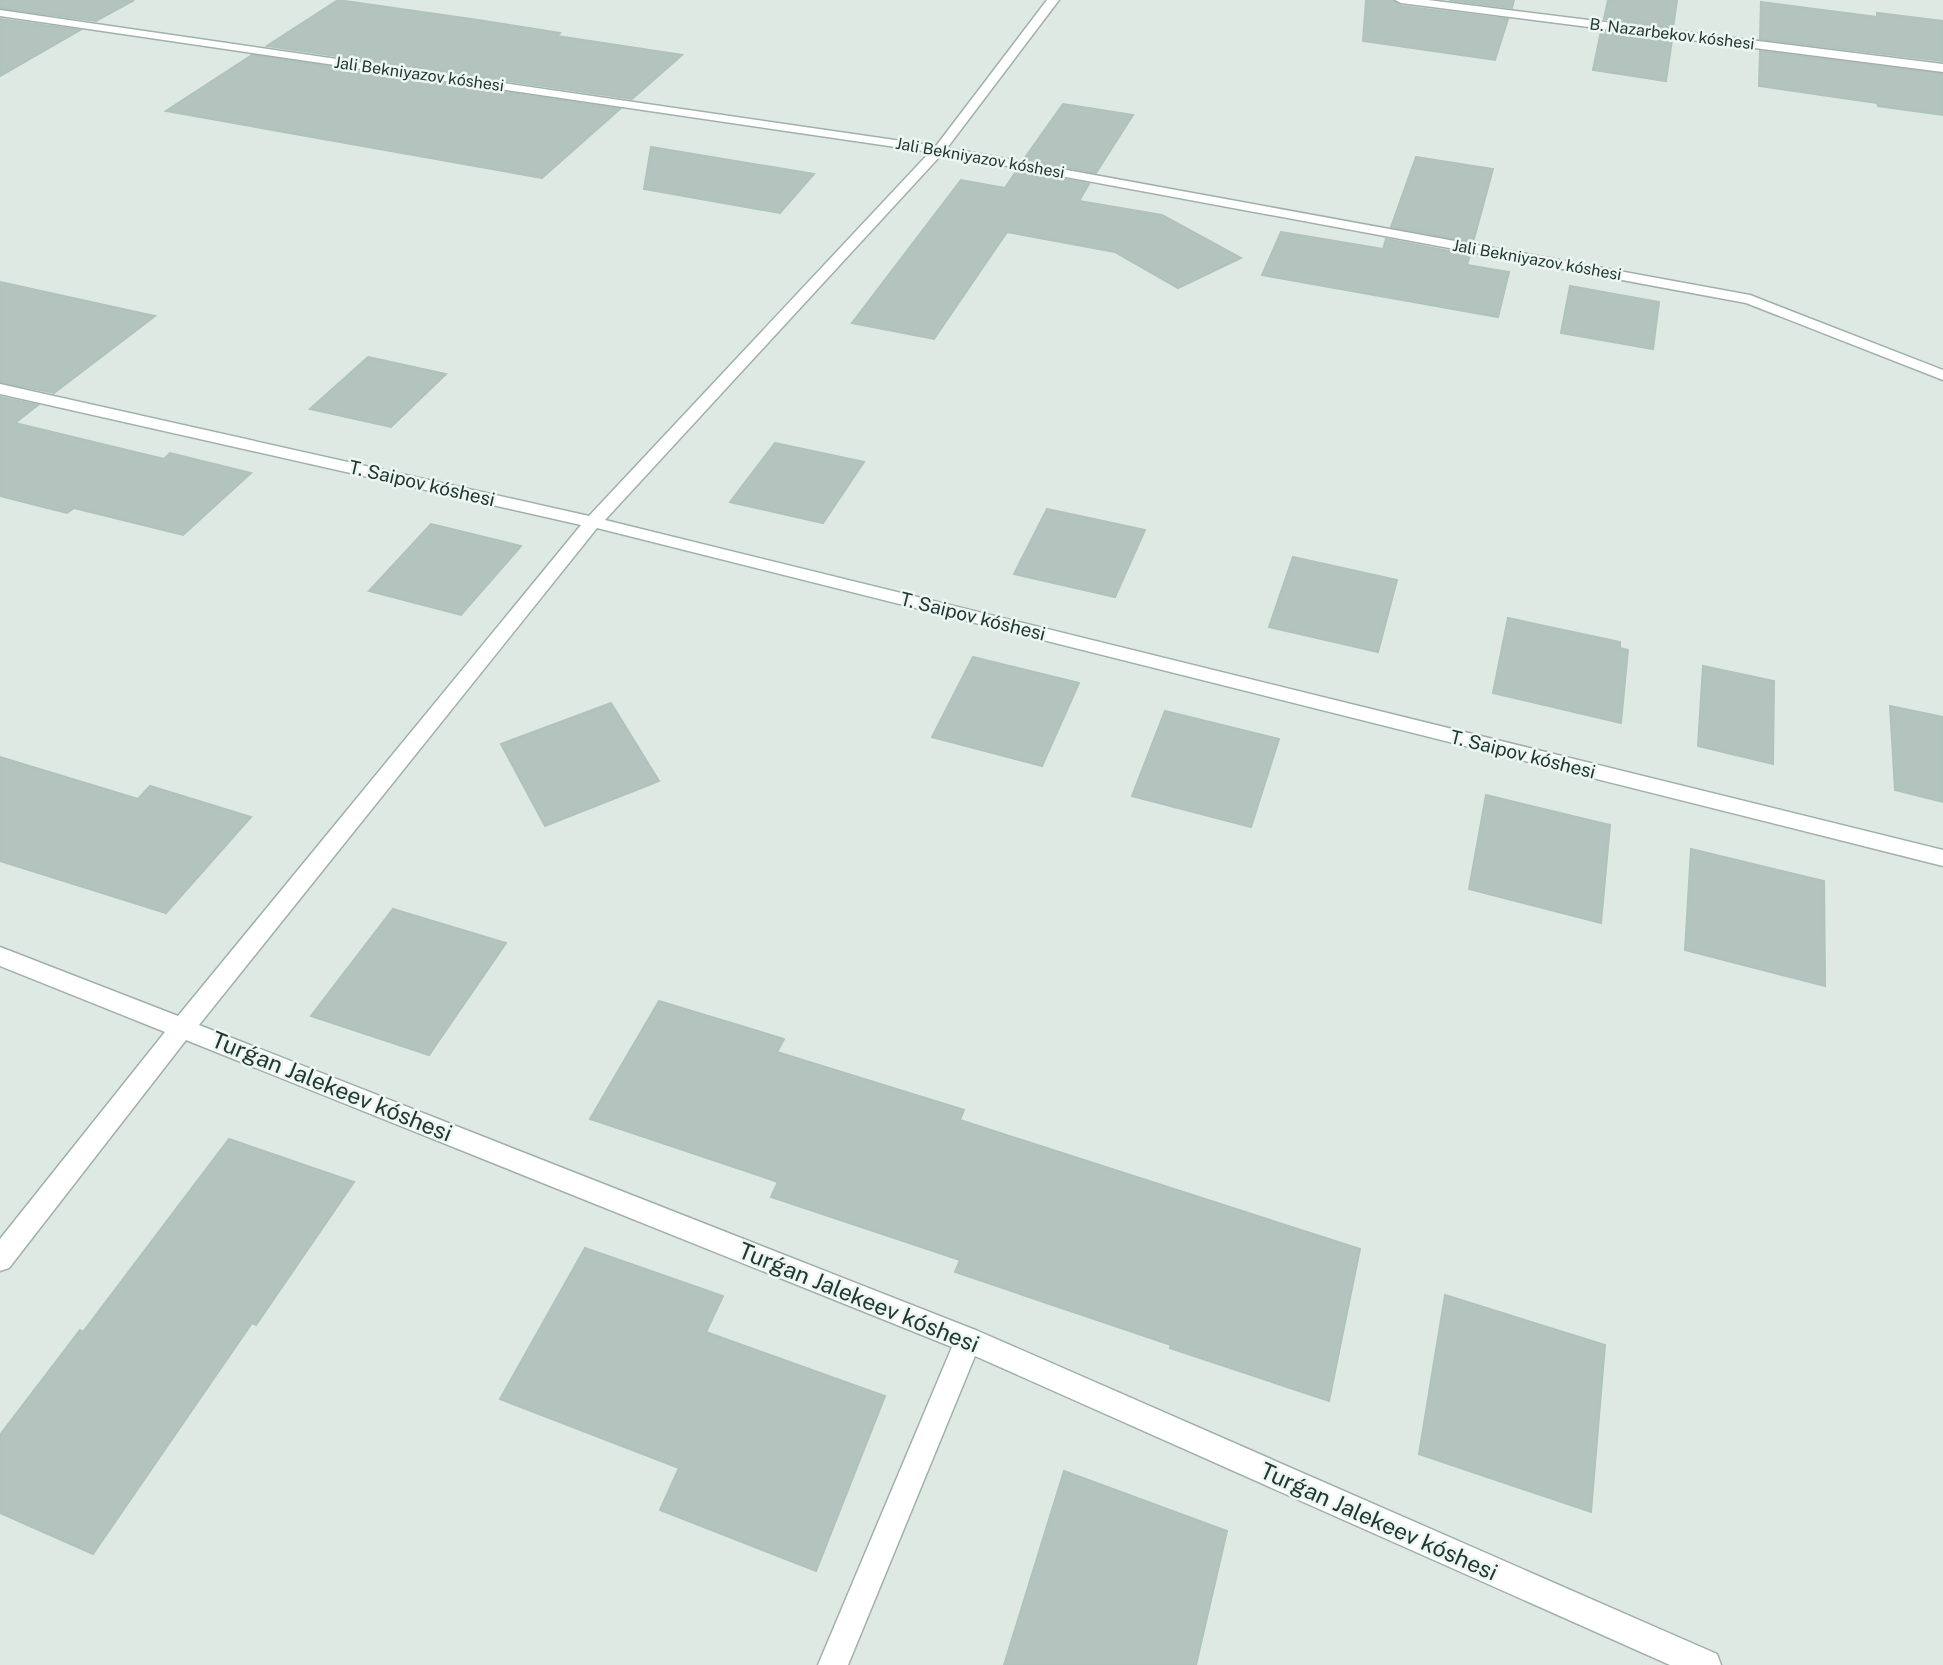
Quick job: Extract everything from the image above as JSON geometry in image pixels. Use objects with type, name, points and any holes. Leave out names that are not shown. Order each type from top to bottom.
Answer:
[{"type":"street","points":[[0,1259],[183,1027],[593,522],[939,150],[1053,0]]},
{"type":"street","name":"B. Nazarbekov kóshesi","points":[[1401,0],[1943,68]]},
{"type":"street","name":"Jali Bekniyazov kóshesi","points":[[0,13],[939,150],[1749,299],[1943,375]]},
{"type":"street","name":"T. Saipov kóshesi","points":[[0,388],[593,522],[1943,858]]},
{"type":"street","name":"Turǵan Jalekeev kóshesi","points":[[0,956],[968,1340],[1706,1665]]},
{"type":"street","points":[[833,1665],[968,1340]]},
{"type":"building","points":[[0,0],[134,0],[96,21],[0,8]]},
{"type":"building","points":[[338,0],[560,33],[557,36],[682,55],[632,99],[267,46]]},
{"type":"building","points":[[1366,0],[1393,0],[1401,6],[1508,19],[1495,60],[1363,41]]},
{"type":"building","points":[[1449,0],[1514,0],[1512,8]]},
{"type":"building","points":[[1608,0],[1677,0],[1673,28],[1604,19]]},
{"type":"building","points":[[1761,2],[1877,17],[1877,13],[1943,21],[1943,61],[1760,39]]},
{"type":"building","points":[[0,19],[80,30],[0,76]]},
{"type":"building","points":[[1601,31],[1672,40],[1666,81],[1593,70]]},
{"type":"building","points":[[1760,51],[1943,74],[1943,115],[1759,86]]},
{"type":"building","points":[[252,55],[620,109],[542,178],[166,111]]},
{"type":"building","points":[[1063,104],[1133,115],[1096,173],[1024,159]]},
{"type":"building","points":[[651,147],[814,174],[780,213],[644,189]]},
{"type":"building","points":[[1416,157],[1493,169],[1473,242],[1391,227]]},
{"type":"building","points":[[1017,170],[1089,184],[1079,201],[1162,215],[1241,258],[1178,288],[1115,252],[1007,232],[934,339],[852,323],[961,180],[1005,188]]},
{"type":"building","points":[[1281,232],[1383,249],[1386,239],[1470,255],[1467,265],[1509,272],[1498,317],[1262,275]]},
{"type":"building","points":[[0,282],[155,316],[54,393],[0,382]]},
{"type":"building","points":[[1570,286],[1659,302],[1653,349],[1561,333]]},
{"type":"building","points":[[368,357],[446,374],[391,427],[310,409]]},
{"type":"building","points":[[0,397],[38,405],[15,423],[164,459],[170,453],[251,473],[183,535],[74,508],[67,513],[0,496]]},
{"type":"building","points":[[775,443],[864,462],[823,523],[730,502]]},
{"type":"building","points":[[1047,509],[1145,530],[1115,597],[1014,574]]},
{"type":"building","points":[[431,524],[521,546],[461,615],[369,591]]},
{"type":"building","points":[[1293,557],[1397,580],[1378,652],[1269,627]]},
{"type":"building","points":[[1508,618],[1620,642],[1620,648],[1628,650],[1621,723],[1493,693]]},
{"type":"building","points":[[973,657],[1079,683],[1042,766],[932,737]]},
{"type":"building","points":[[1703,666],[1774,681],[1773,764],[1698,746]]},
{"type":"building","points":[[611,703],[659,781],[545,826],[501,744]]},
{"type":"building","points":[[1890,706],[1943,717],[1943,802],[1895,790]]},
{"type":"building","points":[[1165,711],[1279,739],[1251,827],[1132,796]]},
{"type":"building","points":[[0,757],[138,799],[150,786],[251,817],[166,913],[0,861]]},
{"type":"building","points":[[1486,795],[1610,825],[1601,923],[1469,889]]},
{"type":"building","points":[[1691,849],[1824,881],[1825,986],[1685,950]]},
{"type":"building","points":[[393,909],[506,943],[429,1055],[311,1016]]},
{"type":"building","points":[[659,1001],[784,1039],[777,1052],[964,1110],[960,1120],[1360,1249],[1329,1401],[955,1272],[960,1260],[771,1197],[778,1182],[590,1119]]},
{"type":"building","points":[[229,1139],[354,1182],[256,1325],[252,1323],[93,1554],[0,1513],[0,1435],[80,1330],[83,1332]]},
{"type":"building","points":[[585,1248],[723,1296],[706,1332],[885,1396],[816,1571],[660,1510],[679,1468],[500,1399]]},
{"type":"building","points":[[1445,1295],[1605,1345],[1591,1512],[1419,1454]]},
{"type":"building","points":[[1064,1471],[1227,1531],[1196,1665],[1004,1665]]}]
